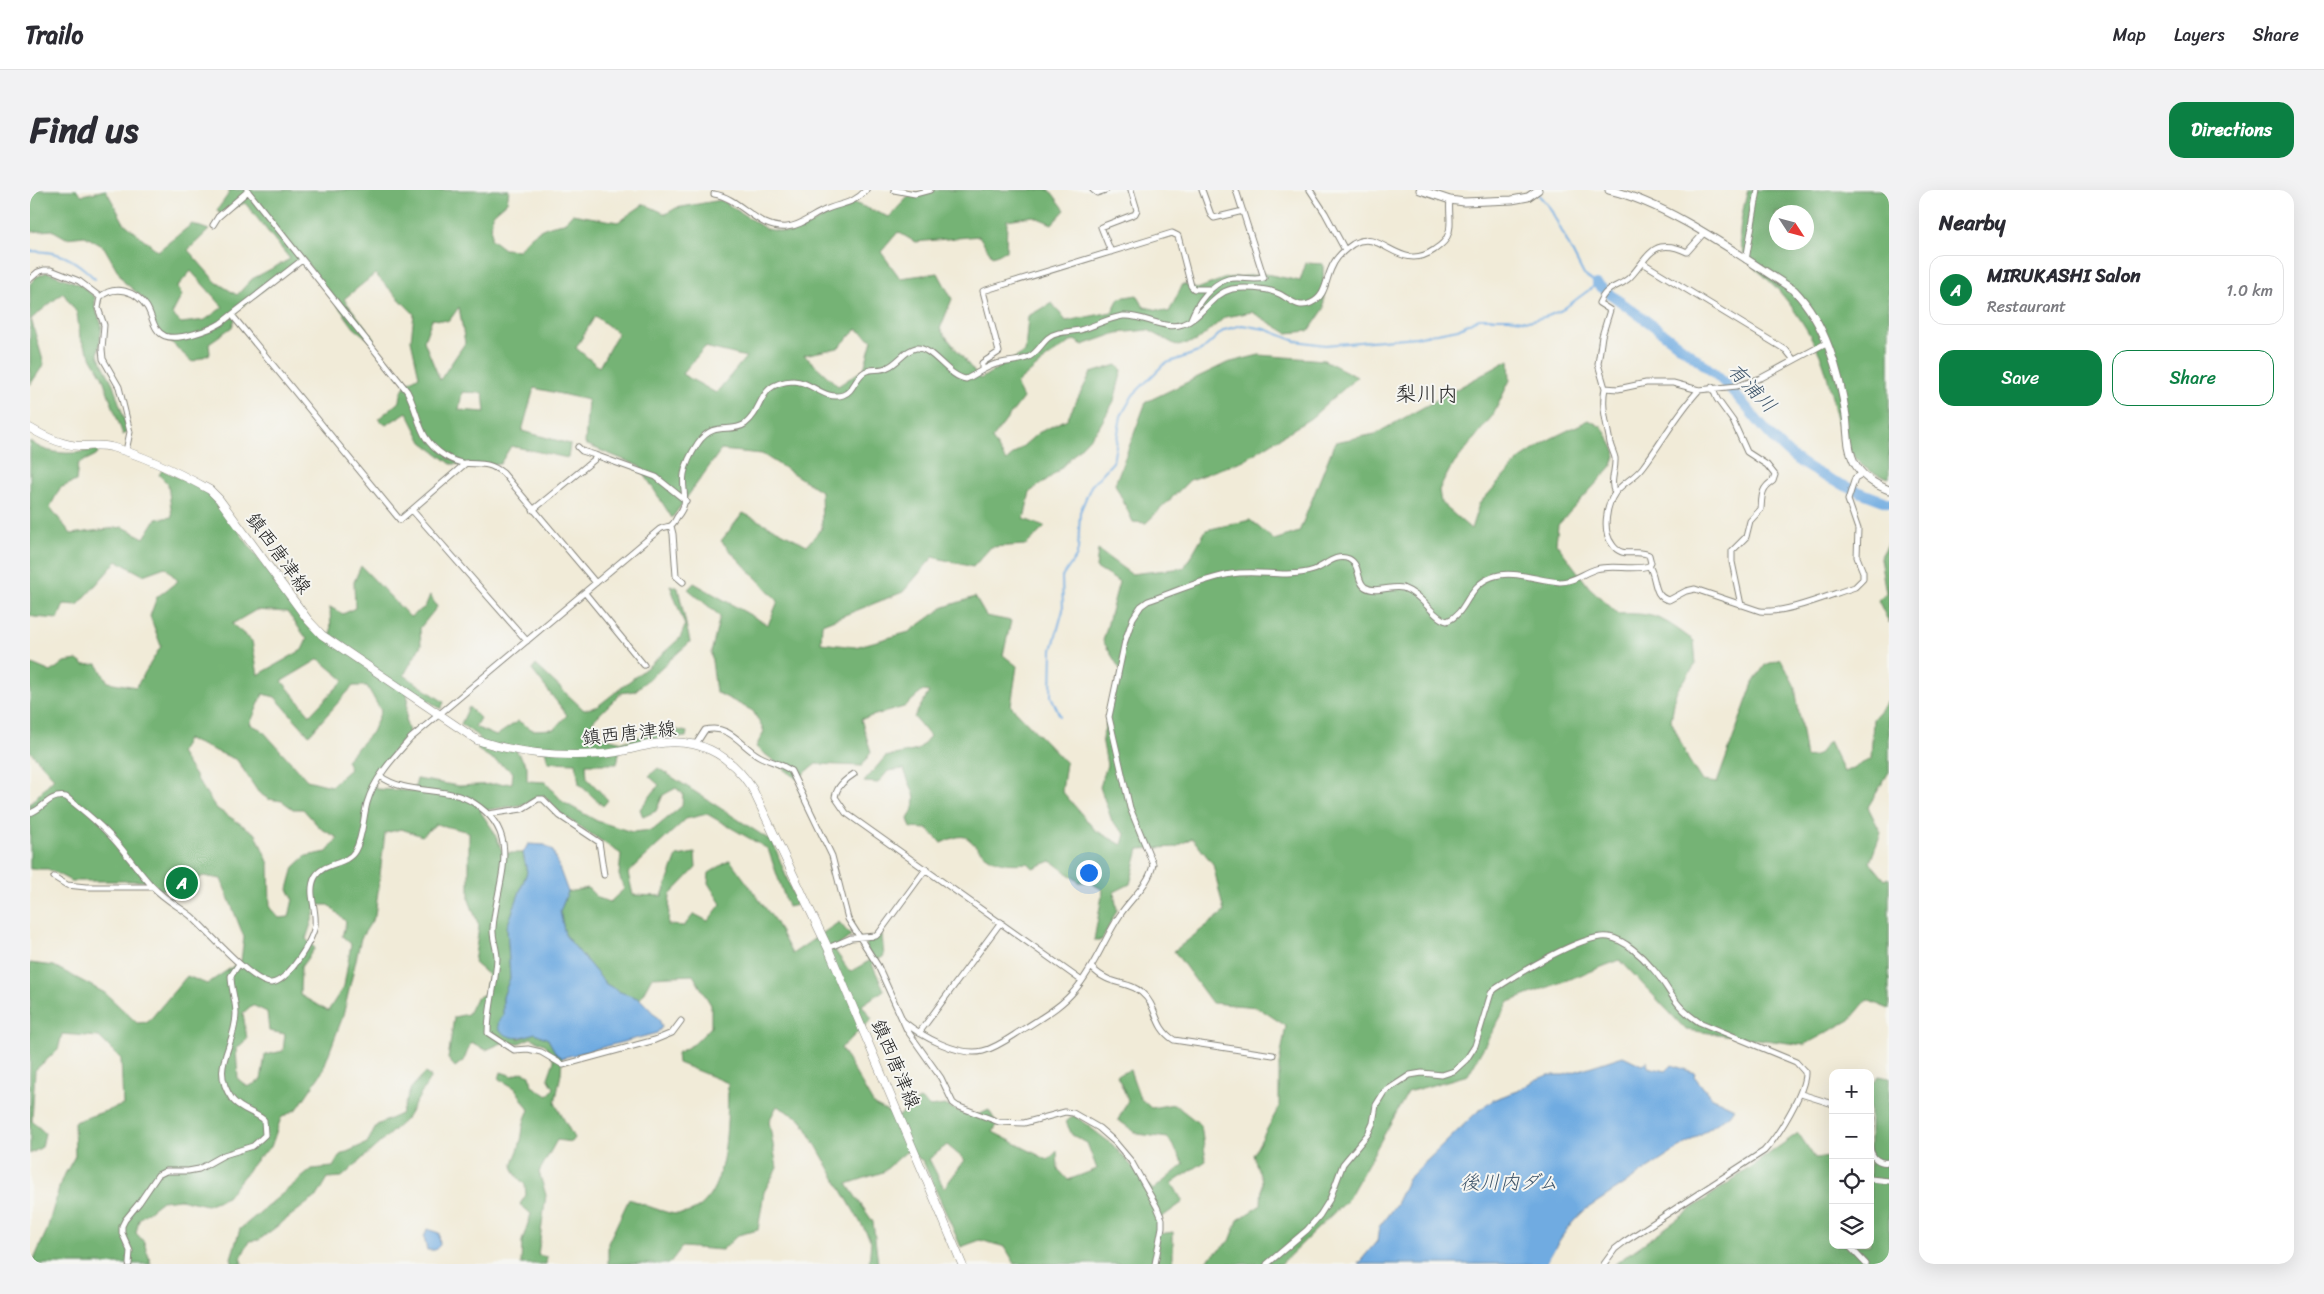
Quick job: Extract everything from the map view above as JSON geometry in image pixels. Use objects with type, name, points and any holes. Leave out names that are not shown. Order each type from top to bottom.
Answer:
[{"type":"main road","name":"鎮西唐津線","points":[[30,428],[45,436],[78,446],[109,446],[210,490],[308,620],[322,635],[477,740],[499,747],[535,754],[601,754],[667,742],[696,744],[708,748],[730,761],[743,774],[752,788],[828,948],[962,1264]]},
{"type":"street","points":[[714,194],[721,195],[737,204],[756,219],[774,226],[786,228],[799,224],[826,210],[852,202],[866,190]]},
{"type":"street","points":[[894,190],[915,194],[930,190]]},
{"type":"street","points":[[1093,190],[1097,193],[1106,190]]},
{"type":"street","points":[[1111,252],[1101,227],[1135,214],[1138,210],[1131,190]]},
{"type":"street","points":[[1202,190],[1214,218],[1242,210]]},
{"type":"street","points":[[1190,319],[1195,307],[1211,289],[1228,279],[1264,278],[1236,190]]},
{"type":"street","points":[[1310,190],[1325,212],[1345,250]]},
{"type":"street","points":[[1420,190],[1450,200],[1512,200],[1528,197],[1538,190]]},
{"type":"street","points":[[1609,190],[1652,206],[1703,234],[1794,290],[1813,314],[1826,343],[1842,396],[1849,446],[1859,476],[1889,490]]},
{"type":"street","points":[[1746,260],[1758,190]]},
{"type":"street","points":[[213,225],[218,217],[247,191],[407,391],[417,422],[430,444],[450,459],[466,463],[483,463],[496,468],[596,583]]},
{"type":"street","points":[[30,813],[35,812],[47,800],[58,796],[66,797],[115,840],[152,887],[199,924],[239,964],[265,982],[272,983],[282,980],[290,972],[315,928],[316,912],[311,890],[314,878],[323,868],[346,859],[354,851],[368,802],[380,776],[411,738],[440,716],[660,529],[670,526],[682,511],[686,501],[684,476],[688,460],[699,441],[710,431],[720,427],[737,427],[744,424],[766,391],[772,387],[792,381],[800,382],[826,395],[843,395],[850,390],[860,375],[866,370],[887,368],[908,351],[917,348],[925,350],[960,378],[966,379],[982,369],[998,363],[1014,362],[1029,357],[1054,334],[1080,330],[1123,316],[1133,316],[1173,325],[1183,324],[1225,291],[1234,289],[1266,290],[1278,293],[1294,304],[1302,306],[1311,303],[1321,295],[1326,287],[1331,269],[1345,250],[1366,240],[1376,242],[1406,258],[1416,258],[1428,254],[1440,246],[1447,238],[1450,228],[1450,200]]},
{"type":"street","points":[[982,369],[982,363],[999,352],[983,291],[1176,234],[1191,286],[1194,289],[1211,289]]},
{"type":"street","points":[[1615,494],[1612,487],[1615,458],[1610,444],[1608,420],[1602,409],[1605,388],[1598,364],[1602,336],[1610,310],[1599,303],[1603,294],[1608,289],[1627,280],[1650,253],[1660,247],[1676,247],[1687,252],[1703,234]]},
{"type":"street","points":[[126,452],[130,432],[119,388],[102,354],[104,325],[98,308],[100,297],[113,289],[121,289],[128,292],[146,307],[158,332],[168,337],[209,330],[232,315],[302,260]]},
{"type":"street","points":[[1643,263],[1786,350],[1794,360]]},
{"type":"street","points":[[30,279],[38,272],[51,270],[79,281],[100,297]]},
{"type":"street","points":[[232,315],[400,520],[466,463]]},
{"type":"street","points":[[1605,388],[1618,390],[1646,384],[1673,383],[1700,390],[1712,387],[1737,386],[1751,382],[1826,343]]},
{"type":"street","points":[[1712,387],[1733,421],[1747,452],[1768,465],[1775,475],[1773,481],[1765,486],[1762,492],[1762,509],[1750,521],[1746,538],[1732,551],[1732,562],[1741,605]]},
{"type":"street","points":[[1700,390],[1642,469],[1615,494],[1607,518],[1606,531],[1610,543],[1621,553],[1645,553],[1649,555],[1651,563],[1649,566],[1659,595],[1664,599],[1669,600],[1686,591],[1696,589],[1741,605],[1769,612],[1783,610],[1859,584],[1863,579],[1863,572],[1858,557],[1858,529],[1848,506],[1850,491],[1859,476]]},
{"type":"street","points":[[578,447],[582,451],[656,476],[686,501]]},
{"type":"street","points":[[533,510],[592,463],[595,455]]},
{"type":"street","points":[[412,510],[527,641]]},
{"type":"street","points":[[670,526],[673,534],[676,576],[683,582]]},
{"type":"street","points":[[903,1021],[919,1033],[944,1045],[969,1051],[989,1049],[1049,1013],[1064,1001],[1082,981],[1120,916],[1152,871],[1150,856],[1130,808],[1109,717],[1125,642],[1133,618],[1141,606],[1148,601],[1232,573],[1277,575],[1314,570],[1336,558],[1346,558],[1354,562],[1359,570],[1362,583],[1366,588],[1375,590],[1390,587],[1401,588],[1417,595],[1437,617],[1447,621],[1458,614],[1477,585],[1491,577],[1503,574],[1562,582],[1572,580],[1595,569],[1649,566]]},
{"type":"street","points":[[585,592],[644,665]]},
{"type":"street","points":[[696,744],[704,730],[720,729],[731,733],[761,757],[782,764],[791,771],[832,856],[842,902],[848,919],[878,966],[907,1030],[941,1078],[953,1103],[999,1122],[1024,1123],[1065,1112],[1073,1113],[1099,1128],[1115,1142],[1131,1161],[1158,1207],[1162,1219],[1155,1264]]},
{"type":"street","points":[[854,774],[844,780],[836,791],[835,797],[838,804],[846,813],[1082,981]]},
{"type":"street","points":[[380,776],[390,784],[460,797],[474,803],[488,814],[497,827],[504,843],[506,858],[493,931],[497,959],[488,1020],[488,1033],[514,1050],[528,1049],[541,1052],[563,1065],[655,1040],[672,1033],[681,1021]]},
{"type":"street","points":[[488,814],[522,809],[538,799],[543,799],[560,816],[599,842],[604,876]]},
{"type":"street","points":[[828,948],[859,936],[876,936],[880,933],[926,869]]},
{"type":"street","points":[[54,877],[67,885],[86,887],[152,887]]},
{"type":"street","points":[[919,1033],[1000,922]]},
{"type":"street","points":[[1267,1264],[1307,1230],[1320,1215],[1330,1200],[1343,1164],[1368,1134],[1373,1123],[1376,1105],[1384,1092],[1410,1075],[1422,1072],[1442,1074],[1454,1070],[1466,1060],[1475,1046],[1491,993],[1526,968],[1569,948],[1598,938],[1615,938],[1643,958],[1662,980],[1675,1003],[1692,1018],[1796,1062],[1805,1072],[1804,1086],[1801,1094],[1772,1142],[1764,1151],[1624,1242],[1615,1249],[1604,1264]]},
{"type":"street","points":[[129,1264],[130,1251],[122,1233],[122,1226],[124,1220],[139,1203],[158,1175],[166,1171],[188,1172],[199,1168],[224,1155],[253,1146],[265,1135],[264,1120],[233,1101],[222,1081],[221,1070],[232,1039],[236,1016],[236,1000],[230,976],[239,964]]},
{"type":"street","points":[[1091,967],[1109,981],[1141,992],[1147,998],[1158,1026],[1166,1035],[1174,1040],[1273,1055]]},
{"type":"street","points":[[1801,1094],[1829,1103]]},
{"type":"street","points":[[1874,1157],[1884,1163],[1889,1162]]},
{"type":"street","points":[[1874,1179],[1889,1181]]},
{"type":"street","points":[[1852,1249],[1866,1264]]},
{"type":"green space","points":[[30,190],[77,190],[82,195],[106,190],[124,223],[158,251],[192,224],[209,230],[188,250],[216,282],[237,295],[252,279],[290,259],[245,203],[220,214],[217,210],[230,192],[228,190],[509,190],[507,202],[492,215],[491,239],[504,249],[519,250],[538,231],[564,223],[572,214],[618,222],[644,204],[666,214],[676,208],[721,200],[766,229],[791,233],[854,203],[889,217],[909,196],[930,190],[1050,190],[1065,210],[1052,224],[1033,216],[1007,220],[1006,251],[992,256],[979,236],[915,242],[898,232],[881,252],[900,278],[938,273],[952,299],[940,329],[980,379],[1025,352],[1028,316],[1052,303],[1066,321],[1112,312],[1119,298],[1137,295],[1144,307],[1169,312],[1183,284],[1197,289],[1226,278],[1266,274],[1300,281],[1306,263],[1323,264],[1324,309],[1309,331],[1287,333],[1252,312],[1225,317],[1197,341],[1178,346],[1148,330],[1117,333],[1083,345],[1074,340],[1048,357],[1016,384],[1023,398],[992,439],[1006,461],[1038,433],[1067,419],[1091,373],[1117,365],[1122,370],[1114,401],[1098,429],[1056,473],[1030,492],[1024,519],[1045,527],[1026,545],[991,547],[973,567],[933,557],[903,592],[822,624],[821,643],[855,647],[909,632],[944,607],[975,597],[986,616],[1011,621],[1003,655],[1017,666],[1011,706],[1066,763],[1062,791],[1095,830],[1122,845],[1125,834],[1112,821],[1100,787],[1107,765],[1102,738],[1121,671],[1103,641],[1119,582],[1096,568],[1098,550],[1131,574],[1184,568],[1206,530],[1250,520],[1274,540],[1299,532],[1335,442],[1375,434],[1509,360],[1510,380],[1493,415],[1450,469],[1439,490],[1441,503],[1471,529],[1479,504],[1520,459],[1550,439],[1589,420],[1603,428],[1616,452],[1612,466],[1558,525],[1556,543],[1589,587],[1618,614],[1642,614],[1659,618],[1694,641],[1696,664],[1676,692],[1671,720],[1688,759],[1702,781],[1717,783],[1753,683],[1765,665],[1781,659],[1795,687],[1806,758],[1818,755],[1829,741],[1844,772],[1871,759],[1873,719],[1889,700],[1889,772],[1868,807],[1881,833],[1870,862],[1885,880],[1889,878],[1889,1009],[1867,1000],[1850,1020],[1804,1045],[1686,1030],[1620,960],[1509,1002],[1468,1075],[1408,1092],[1348,1199],[1281,1264],[1202,1264],[1230,1241],[1238,1220],[1261,1205],[1262,1181],[1253,1155],[1279,1107],[1279,1064],[1286,1026],[1257,1007],[1212,1003],[1174,951],[1224,912],[1213,864],[1192,838],[1176,847],[1139,849],[1130,884],[1114,892],[1117,910],[1102,940],[1094,940],[1103,890],[1089,882],[1079,882],[1051,861],[1033,868],[1028,863],[1012,864],[1002,862],[987,856],[967,838],[958,837],[941,843],[928,829],[911,828],[908,819],[915,799],[904,769],[888,771],[878,783],[864,782],[885,757],[918,750],[930,736],[914,717],[929,692],[923,691],[904,707],[861,719],[871,752],[862,766],[816,764],[797,779],[756,747],[764,731],[753,711],[716,692],[711,653],[720,616],[688,589],[694,583],[768,625],[778,601],[721,541],[743,513],[807,545],[822,528],[821,491],[762,454],[721,450],[672,518],[639,466],[585,444],[588,400],[534,388],[522,431],[570,444],[568,458],[511,446],[500,464],[451,464],[422,442],[407,412],[386,425],[378,419],[400,401],[405,386],[419,376],[411,340],[414,314],[375,274],[344,299],[374,338],[372,342],[354,328],[304,259],[238,309],[232,327],[209,343],[210,354],[192,362],[155,327],[143,298],[124,282],[104,247],[85,236],[66,238],[52,230],[30,232]],"holes":[[[191,271],[223,307],[205,320],[181,323],[172,314],[182,295],[177,287]],[[459,307],[465,343],[440,380],[424,341],[432,319],[449,321]],[[595,316],[618,333],[599,367],[576,348]],[[857,329],[872,340],[864,369],[838,386],[804,355],[838,348]],[[705,347],[746,357],[716,393],[682,374]],[[462,392],[483,393],[485,412],[459,410]]]},
{"type":"green space","points":[[1748,190],[1889,190],[1889,478],[1869,470],[1855,459],[1846,444],[1839,427],[1826,370],[1819,353],[1811,337],[1786,299],[1752,265],[1744,253],[1740,241],[1742,218]]},
{"type":"green space","points":[[47,272],[79,284],[95,297],[95,308],[102,325],[98,355],[113,384],[128,431],[123,435],[102,376],[80,338],[77,313],[63,293],[31,319],[44,364],[30,385],[30,284],[36,277]]},
{"type":"green space","points":[[1259,355],[1324,360],[1357,377],[1311,418],[1244,460],[1190,480],[1146,523],[1133,522],[1115,484],[1146,402],[1227,363]]},
{"type":"green space","points":[[30,441],[53,452],[71,453],[97,449],[98,454],[78,464],[76,481],[60,488],[50,507],[71,534],[123,527],[144,538],[156,519],[172,517],[168,484],[159,475],[162,470],[204,489],[219,504],[308,627],[331,635],[330,607],[343,614],[355,608],[354,582],[361,566],[410,617],[425,607],[430,595],[437,607],[420,628],[421,645],[404,675],[444,702],[441,709],[408,687],[406,722],[409,732],[372,779],[376,789],[414,791],[417,779],[459,786],[512,783],[513,772],[478,750],[479,737],[461,724],[469,707],[480,718],[475,727],[496,736],[518,721],[533,730],[554,729],[567,715],[532,670],[536,665],[584,710],[598,706],[650,665],[680,638],[685,626],[670,585],[678,588],[690,642],[635,691],[621,693],[592,722],[602,737],[623,742],[667,728],[687,732],[686,737],[655,739],[620,749],[617,764],[586,764],[587,778],[608,800],[603,806],[579,784],[576,763],[548,762],[545,750],[515,749],[527,766],[527,781],[545,782],[563,802],[597,821],[632,832],[653,830],[682,806],[683,794],[676,788],[663,795],[656,811],[643,817],[640,809],[659,785],[649,776],[658,768],[773,842],[797,905],[788,907],[768,849],[707,814],[686,819],[628,873],[633,895],[662,896],[677,856],[695,853],[696,868],[670,895],[668,925],[684,926],[694,914],[708,921],[721,904],[708,883],[709,873],[730,860],[775,921],[792,954],[839,922],[851,936],[834,949],[850,972],[869,961],[866,940],[882,935],[884,956],[872,964],[884,990],[862,1005],[872,1019],[841,1048],[874,1105],[898,1117],[920,1099],[930,1107],[945,1105],[973,1117],[989,1110],[997,1124],[993,1132],[1048,1160],[1057,1151],[1058,1169],[1068,1180],[1097,1169],[1087,1143],[1072,1135],[1066,1122],[1074,1115],[1113,1145],[1153,1190],[1184,1164],[1168,1138],[1138,1134],[1118,1120],[1128,1100],[1117,1075],[1130,1070],[1140,1098],[1151,1108],[1174,1104],[1201,1125],[1206,1161],[1172,1183],[1183,1202],[1158,1220],[1159,1234],[1173,1232],[1173,1264],[1015,1264],[1005,1247],[980,1240],[961,1247],[923,1161],[907,1151],[883,1172],[847,1184],[873,1222],[878,1264],[869,1264],[871,1241],[801,1119],[777,1106],[769,1121],[777,1168],[764,1192],[758,1230],[738,1235],[722,1250],[682,1247],[669,1264],[608,1264],[608,1243],[629,1199],[677,1214],[695,1210],[708,1199],[717,1182],[726,1140],[728,1083],[678,1063],[677,1053],[694,1044],[711,1027],[711,1005],[693,975],[652,977],[640,999],[620,992],[606,984],[565,935],[560,911],[568,892],[588,888],[598,898],[610,902],[624,889],[619,875],[621,854],[561,814],[543,795],[521,805],[480,811],[493,830],[503,853],[523,853],[527,872],[507,927],[510,978],[503,997],[503,1015],[498,1023],[519,1039],[535,1033],[548,1039],[556,1054],[562,1058],[555,1103],[574,1138],[571,1142],[557,1140],[539,1172],[546,1195],[538,1255],[547,1257],[546,1264],[521,1264],[522,1241],[531,1214],[520,1204],[526,1195],[525,1185],[515,1173],[513,1165],[529,1110],[515,1088],[499,1079],[501,1072],[513,1076],[522,1072],[530,1075],[532,1086],[548,1096],[554,1088],[548,1078],[554,1061],[546,1045],[531,1038],[517,1044],[504,1042],[486,1050],[471,1042],[464,1060],[455,1067],[448,1059],[454,1017],[468,1014],[476,998],[485,994],[488,975],[474,963],[479,926],[469,900],[469,832],[436,824],[422,836],[401,829],[385,833],[375,916],[361,938],[343,1016],[322,1072],[298,1108],[281,1118],[271,1147],[258,1158],[227,1197],[207,1205],[180,1199],[162,1201],[139,1219],[136,1233],[144,1242],[151,1264],[32,1264],[47,1230],[61,1181],[75,1156],[74,1122],[123,1105],[121,1059],[99,1037],[62,1034],[58,1050],[35,1070],[32,1121],[45,1133],[42,1147],[30,1154],[30,963],[54,966],[105,993],[137,1023],[148,1022],[187,976],[207,984],[241,961],[244,937],[221,879],[203,876],[190,885],[160,890],[151,881],[71,881],[48,869],[30,869],[30,804],[54,778],[30,751],[30,666],[32,664],[51,672],[64,662],[77,660],[84,665],[97,664],[108,682],[136,687],[161,646],[150,616],[157,597],[178,581],[165,567],[143,575],[117,561],[78,605],[64,604],[58,619],[30,615]],"holes":[[[256,610],[287,612],[307,639],[302,650],[258,675],[252,641],[232,624]],[[319,659],[344,680],[310,715],[282,681]],[[353,686],[367,686],[381,711],[372,732],[346,760],[350,769],[331,786],[307,780],[262,730],[250,724],[263,694],[275,697],[309,735]],[[187,739],[237,760],[258,792],[268,799],[282,801],[293,809],[303,809],[320,828],[338,838],[327,852],[306,856],[294,867],[288,889],[293,899],[289,917],[279,918],[270,908],[269,864],[256,834],[216,808],[180,753]],[[317,905],[329,905],[346,922],[342,936],[351,944],[344,986],[328,1011],[300,995],[301,967],[315,948],[306,939]],[[252,1005],[267,1012],[269,1031],[285,1034],[283,1051],[265,1055],[261,1080],[248,1087],[238,1079],[236,1049],[247,1039],[243,1013]],[[947,1145],[965,1160],[944,1188],[929,1159]]]},
{"type":"green space","points":[[1889,542],[1889,623],[1878,600],[1886,593],[1880,558]]},
{"type":"green space","points":[[425,1073],[431,1077],[406,1119],[342,1177],[328,1178],[318,1195],[259,1240],[249,1241],[241,1258],[243,1264],[233,1264],[231,1258],[240,1229],[312,1169],[333,1167],[340,1155],[367,1143],[377,1125],[401,1114],[411,1088]]},
{"type":"green space","points":[[1879,1076],[1889,1078],[1889,1264],[1615,1264],[1798,1133],[1815,1158],[1829,1157],[1829,1249],[1874,1249],[1874,1082]]},
{"type":"water","points":[[528,844],[545,845],[553,851],[568,892],[560,911],[565,935],[606,984],[620,992],[640,999],[659,1019],[662,1027],[657,1033],[562,1058],[556,1054],[548,1039],[535,1033],[516,1038],[508,1036],[499,1030],[498,1023],[503,1015],[503,997],[510,978],[507,927],[527,872],[523,853]]},
{"type":"water","name":"後川内ダム","points":[[1623,1056],[1642,1065],[1647,1061],[1648,1067],[1666,1071],[1672,1065],[1695,1073],[1694,1076],[1711,1097],[1734,1108],[1729,1115],[1585,1210],[1563,1235],[1546,1264],[1358,1264],[1377,1241],[1379,1227],[1396,1204],[1408,1179],[1477,1112],[1495,1099],[1518,1091],[1535,1080],[1548,1075],[1564,1075]]},
{"type":"water","points":[[427,1229],[439,1233],[440,1245],[435,1250],[427,1250],[424,1237]]},
{"type":"waterway","points":[[1060,716],[1051,696],[1052,650],[1063,610],[1062,577],[1076,557],[1078,550],[1080,512],[1091,486],[1113,462],[1121,416],[1133,395],[1164,364],[1201,351],[1224,330],[1242,325],[1265,329],[1296,341],[1325,345],[1416,337],[1458,329],[1479,318],[1509,318],[1528,321],[1562,310],[1597,284],[1584,275],[1550,208],[1537,193]]},
{"type":"waterway","points":[[30,251],[50,252],[66,257],[95,279]]},
{"type":"waterway","name":"有浦川","points":[[1597,284],[1672,339],[1715,374],[1782,448],[1793,457],[1827,478],[1889,503]]},
{"type":"place","name":"MIRUKASHI Salon","points":[[182,883]]},
{"type":"district","name":"梨川内","points":[[1427,394]]}]
